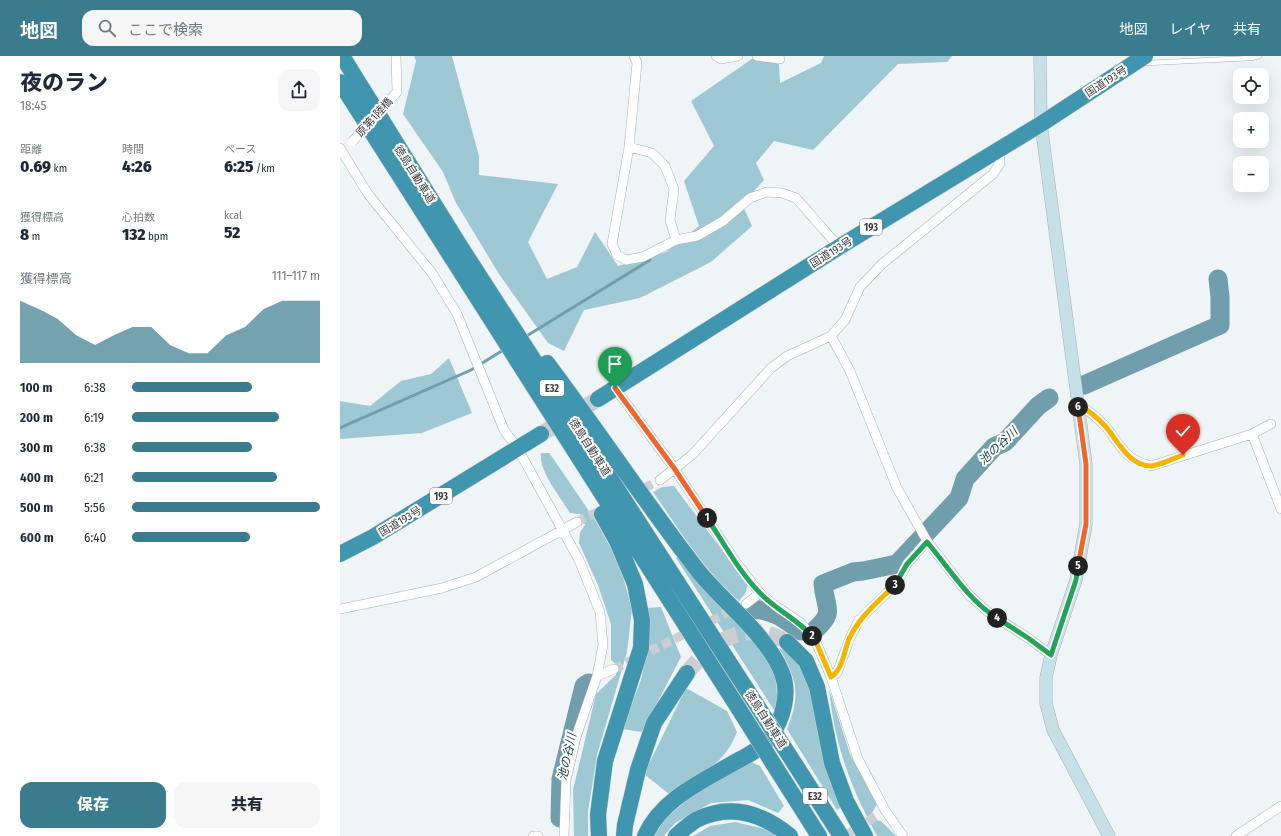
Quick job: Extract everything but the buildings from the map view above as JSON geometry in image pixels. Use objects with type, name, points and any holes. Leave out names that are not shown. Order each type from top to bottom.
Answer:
[{"type":"highway","name":"徳島自動車道","points":[[342,56],[460,246],[840,836]]},
{"type":"highway","name":"国道193号","points":[[598,399],[839,247],[1041,124],[1143,57]]},
{"type":"highway","name":"徳島自動車道","points":[[340,82],[819,836]]},
{"type":"highway","points":[[460,246],[563,384],[681,548],[710,585],[771,652],[782,674],[786,695],[780,718],[770,738],[756,750],[694,786],[670,802],[648,828],[645,836]]},
{"type":"highway","points":[[514,358],[617,540],[635,584],[642,620],[641,648],[605,761],[598,815],[599,836]]},
{"type":"highway","name":"国道193号","points":[[340,554],[373,537],[541,434]]},
{"type":"highway","points":[[787,642],[806,661],[814,680],[832,763],[846,801],[865,836]]},
{"type":"highway","points":[[624,836],[625,825],[638,770],[654,723],[687,674]]},
{"type":"highway","points":[[676,836],[695,821],[719,811],[746,812],[774,823],[790,836]]},
{"type":"street","name":"原第1陸橋","points":[[341,149],[352,142],[397,92],[396,56]]},
{"type":"street","points":[[634,56],[637,63],[629,147],[612,244],[617,255],[626,260],[643,256],[676,240],[697,236],[723,221],[750,198],[767,192],[782,193],[796,198],[839,247]]},
{"type":"street","points":[[716,56],[721,59],[738,56]]},
{"type":"street","points":[[757,56],[780,59]]},
{"type":"street","points":[[1040,56],[1041,124],[1086,464],[1086,524],[1076,580],[1051,655],[1046,678],[1046,703],[1053,730],[1109,836]]},
{"type":"street","points":[[629,147],[652,153],[664,166],[674,189],[670,220],[676,240]]},
{"type":"street","points":[[341,149],[368,194],[432,273],[457,314],[504,430],[518,449],[579,560],[600,612],[603,645],[598,676],[576,736],[566,780],[564,836]]},
{"type":"street","points":[[660,480],[701,446],[771,368],[787,356],[831,336],[845,320],[860,287],[882,264],[993,174],[1000,163],[1000,149]]},
{"type":"street","points":[[831,336],[850,371],[897,488],[925,538],[969,595],[988,612],[1051,655]]},
{"type":"street","points":[[615,388],[674,468],[735,561],[760,593],[777,608],[801,623],[816,642],[831,677],[858,760],[885,810],[903,836]]},
{"type":"street","points":[[1077,404],[1090,412],[1105,426],[1125,453],[1137,462],[1151,466],[1252,434],[1271,424]]},
{"type":"street","points":[[1252,434],[1281,509]]},
{"type":"street","points":[[340,609],[442,588],[476,577],[577,522]]},
{"type":"street","points":[[831,677],[837,673],[850,638],[860,620],[898,582],[907,564],[925,538]]},
{"type":"street","points":[[746,604],[760,593]]},
{"type":"street","points":[[598,676],[614,669]]},
{"type":"street","points":[[1236,836],[1281,806]]},
{"type":"street","points":[[877,815],[885,810]]},
{"type":"street","points":[[533,836],[538,836]]},
{"type":"lane","points":[[1143,57],[1147,63],[1252,58],[1259,56]]},
{"type":"shaded area","points":[[414,56],[452,56],[479,156],[479,175],[558,184],[528,242],[547,279],[577,267],[595,232],[618,266],[666,252],[699,226],[684,181],[714,146],[691,101],[756,56],[779,64],[780,83],[821,63],[824,56],[952,56],[947,62],[898,64],[813,150],[774,141],[756,163],[764,180],[742,204],[752,226],[711,262],[640,298],[584,310],[564,351],[548,343],[499,274],[456,203],[443,172],[403,114],[416,61]]},
{"type":"shaded area","points":[[449,358],[472,413],[422,433],[340,439],[340,401],[370,406],[401,381],[431,374]]},
{"type":"shaded area","points":[[541,453],[549,453],[597,523],[619,563],[632,609],[627,652],[597,755],[588,812],[588,836],[574,836],[573,790],[596,694],[616,675],[616,664],[611,660],[611,624],[598,585],[579,543],[580,532],[585,525],[580,514],[570,513],[546,476],[541,460]]},
{"type":"shaded area","points":[[674,486],[748,585],[745,594],[739,601],[714,577],[682,535],[653,492],[662,487]]},
{"type":"shaded area","points":[[679,557],[758,644],[775,672],[778,705],[774,710],[676,558]]},
{"type":"shaded area","points":[[661,607],[681,657],[642,732],[622,729],[641,680],[648,642],[646,608]]},
{"type":"shaded area","points":[[779,648],[790,653],[803,668],[843,806],[837,810],[787,729],[794,706],[795,687],[790,669]]},
{"type":"shaded area","points":[[686,688],[727,711],[737,732],[732,744],[718,762],[669,794],[644,774]]},
{"type":"shaded area","points":[[829,689],[850,754],[877,804],[872,813],[876,820],[881,821],[896,836],[877,836],[867,818],[845,765],[835,729]]},
{"type":"shaded area","points":[[751,762],[760,766],[784,806],[778,813],[748,800],[711,803],[675,823],[664,836],[654,836],[666,818],[700,789]]},
{"type":"shaded area","points":[[735,822],[770,830],[776,836],[693,836],[710,826]]},
{"type":"waterway","points":[[525,337],[650,260]]},
{"type":"waterway","name":"池の谷川","points":[[1084,385],[1220,325],[1220,297],[1218,279]]},
{"type":"waterway","points":[[340,428],[471,370],[505,349]]},
{"type":"waterway","name":"池の谷川","points":[[815,630],[825,618],[828,609],[823,584],[853,572],[897,564],[959,498],[965,479],[994,447],[1005,442],[1038,406],[1049,398]]},
{"type":"waterway","name":"池の谷川","points":[[751,609],[772,613],[801,631]]},
{"type":"waterway","name":"池の谷川","points":[[560,818],[561,779],[584,686],[589,683]]},
{"type":"tunnel","points":[[541,434],[598,399]]},
{"type":"tunnel","points":[[620,500],[660,480]]},
{"type":"tunnel","points":[[577,522],[605,508]]},
{"type":"tunnel","points":[[614,669],[737,608]]},
{"type":"tunnel","points":[[687,673],[708,651],[731,636],[758,632],[772,635],[787,642]]},
{"type":"tunnel","points":[[845,836],[877,815]]},
{"type":"route","points":[[615,388],[674,468],[735,561],[760,593],[777,608],[801,623],[816,642],[831,677],[837,673],[850,638],[860,620],[898,582],[907,564],[927,542],[969,595],[988,612],[1051,655],[1076,580],[1086,524],[1086,464],[1077,404],[1090,412],[1105,426],[1125,453],[1137,462],[1151,466],[1183,455]]}]
